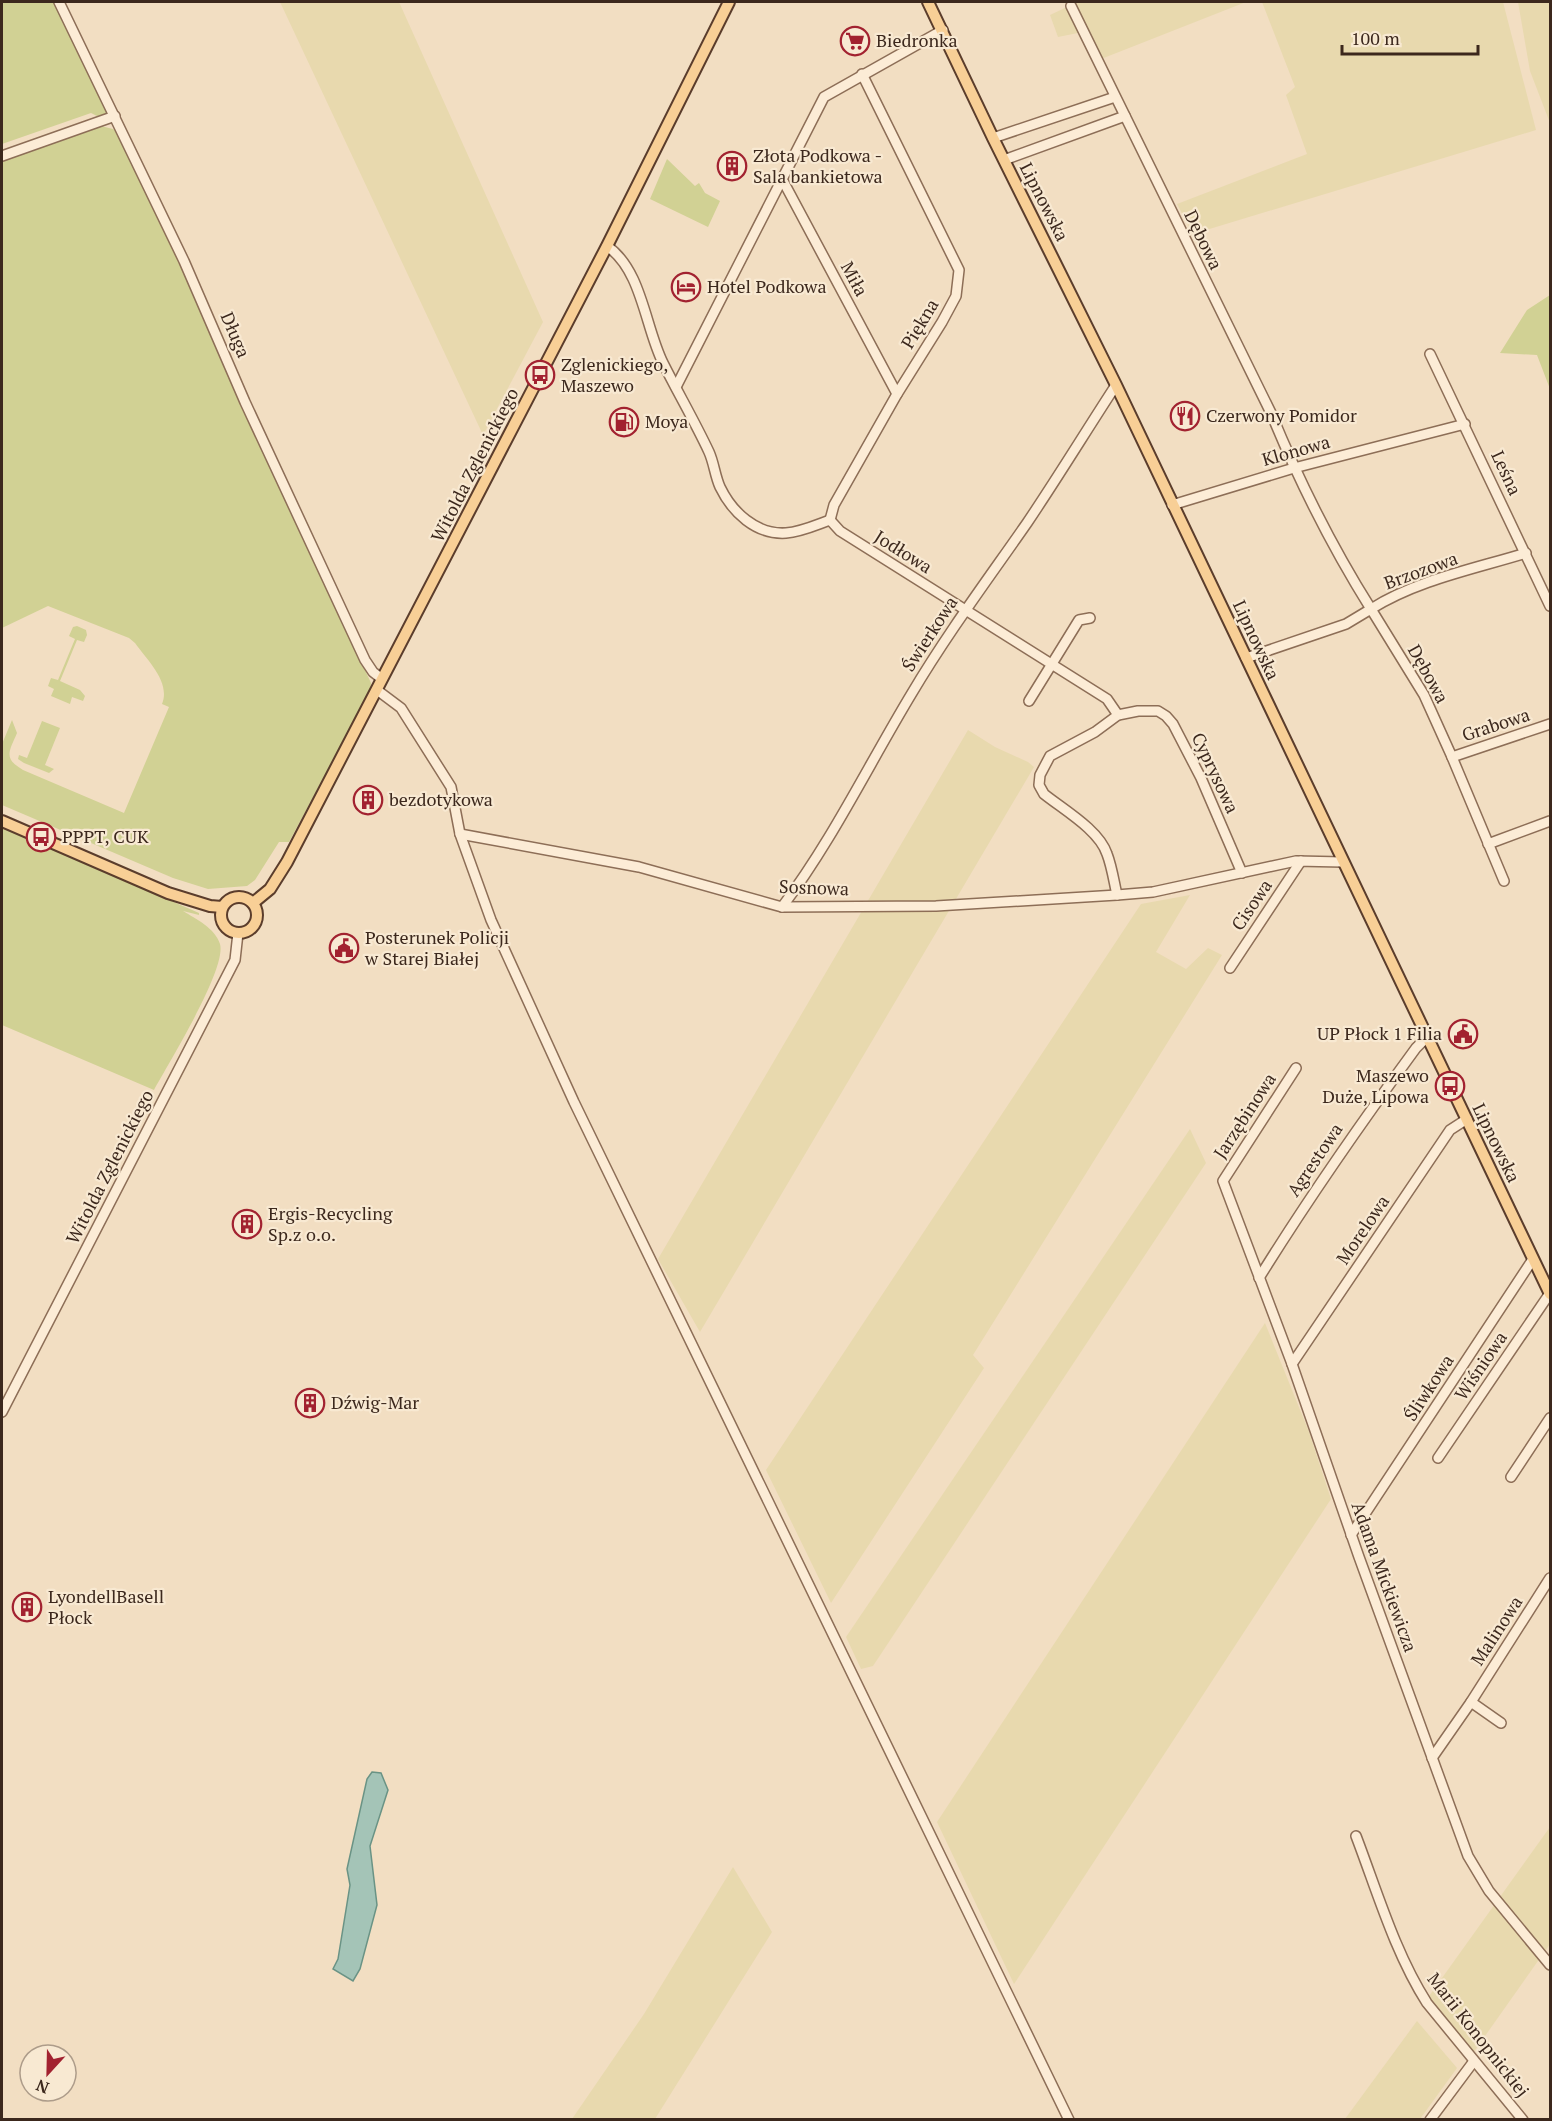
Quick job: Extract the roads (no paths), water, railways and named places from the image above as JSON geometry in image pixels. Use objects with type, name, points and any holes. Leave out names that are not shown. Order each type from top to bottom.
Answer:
[{"type":"main road","name":"Witolda Zglenickiego","points":[[253,903],[270,888],[287,862],[607,246],[729,2]]},
{"type":"main road","name":"Lipnowska","points":[[928,2],[1116,385],[1550,1294]]},
{"type":"main road","points":[[2,821],[168,893],[210,906],[222,907],[234,897],[244,898],[253,903],[257,916],[255,923],[251,928],[238,933],[229,930],[222,922],[222,907]]},
{"type":"street","name":"Długa","points":[[59,2],[184,261],[245,402],[365,660],[380,684]]},
{"type":"street","name":"Dębowa","points":[[1071,6],[1271,413],[1294,468],[1315,507]]},
{"type":"street","points":[[676,387],[824,96],[943,30]]},
{"type":"street","name":"Piękna","points":[[830,520],[834,505],[956,296],[959,270],[862,74]]},
{"type":"street","points":[[993,138],[1115,97]]},
{"type":"street","points":[[2,156],[115,116]]},
{"type":"street","points":[[1004,160],[1125,116]]},
{"type":"street","name":"Miła","points":[[782,179],[897,394]]},
{"type":"street","points":[[607,246],[623,260],[634,283],[662,361],[711,455],[719,485],[731,506],[746,521],[765,531],[786,533],[803,530],[830,520]]},
{"type":"street","name":"Leśna","points":[[1430,354],[1551,606]]},
{"type":"street","name":"Świerkowa","points":[[782,907],[801,882],[881,749],[911,693],[964,610],[1027,523],[1116,385]]},
{"type":"street","name":"Klonowa","points":[[1172,505],[1294,468],[1465,424]]},
{"type":"street","name":"Brzozowa","points":[[1315,507],[1354,583],[1371,609],[1416,586],[1526,553]]},
{"type":"street","name":"Jodłowa","points":[[830,520],[840,531],[1107,699],[1118,715]]},
{"type":"street","points":[[1246,658],[1346,624],[1371,609]]},
{"type":"street","name":"Dębowa","points":[[1371,609],[1424,695],[1504,881]]},
{"type":"street","points":[[1029,701],[1079,620],[1090,618]]},
{"type":"street","points":[[380,684],[401,708],[451,788],[460,834],[490,920],[574,1102],[1070,2120]]},
{"type":"street","name":"Cyprysowa","points":[[1118,715],[1138,711],[1158,711],[1173,724],[1201,778],[1242,873]]},
{"type":"street","points":[[1117,895],[1103,845],[1095,835],[1044,794],[1039,785],[1040,775],[1050,756],[1095,732],[1118,715]]},
{"type":"street","name":"Grabowa","points":[[1452,757],[1551,724]]},
{"type":"street","points":[[1488,844],[1551,821]]},
{"type":"street","name":"Sosnowa","points":[[460,834],[639,867],[782,907],[936,906],[1117,895],[1153,891],[1301,861],[1342,862]]},
{"type":"street","name":"Cisowa","points":[[1230,968],[1301,861]]},
{"type":"street","name":"Witolda Zglenickiego","points":[[2,1412],[235,960],[238,933]]},
{"type":"street","name":"Agrestowa","points":[[1259,1278],[1296,1218],[1361,1122],[1416,1048],[1427,1037]]},
{"type":"street","name":"Jarzębinowa","points":[[1222,1181],[1296,1068]]},
{"type":"street","name":"Morelowa","points":[[1292,1364],[1450,1130],[1467,1119]]},
{"type":"street","name":"Adama Mickiewicza","points":[[1222,1181],[1292,1364],[1351,1535],[1468,1856],[1489,1891],[1551,1965]]},
{"type":"street","name":"Śliwkowa","points":[[1351,1535],[1533,1259]]},
{"type":"street","name":"Wiśniowa","points":[[1438,1458],[1550,1294]]},
{"type":"street","points":[[1511,1477],[1551,1418]]},
{"type":"street","name":"Malinowa","points":[[1432,1758],[1551,1578]]},
{"type":"street","points":[[1471,1702],[1501,1723]]},
{"type":"street","name":"Marii Konopnickiej","points":[[1356,1836],[1385,1914],[1418,1989],[1523,2120]]},
{"type":"street","points":[[1430,2120],[1474,2061]]},
{"type":"place","name":"Biedronka","points":[[855,41]]},
{"type":"place","name":"Złota Podkowa - Sala bankietowa","points":[[732,166]]},
{"type":"place","name":"Hotel Podkowa","points":[[686,287]]},
{"type":"place","name":"Zglenickiego, Maszewo","points":[[540,375]]},
{"type":"place","name":"Czerwony Pomidor","points":[[1185,416]]},
{"type":"place","name":"Moya","points":[[624,422]]},
{"type":"place","name":"bezdotykowa","points":[[368,800]]},
{"type":"place","name":"PPPT, CUK","points":[[41,837]]},
{"type":"place","name":"Posterunek Policji w Starej Białej","points":[[344,948]]},
{"type":"place","name":"UP Płock 1 Filia","points":[[1463,1034]]},
{"type":"place","name":"Maszewo Duże, Lipowa","points":[[1450,1086]]},
{"type":"place","name":"Ergis-Recycling Sp.z o.o.","points":[[247,1224]]},
{"type":"place","name":"Dźwig-Mar","points":[[310,1403]]},
{"type":"place","name":"LyondellBasell Płock","points":[[27,1607]]}]
